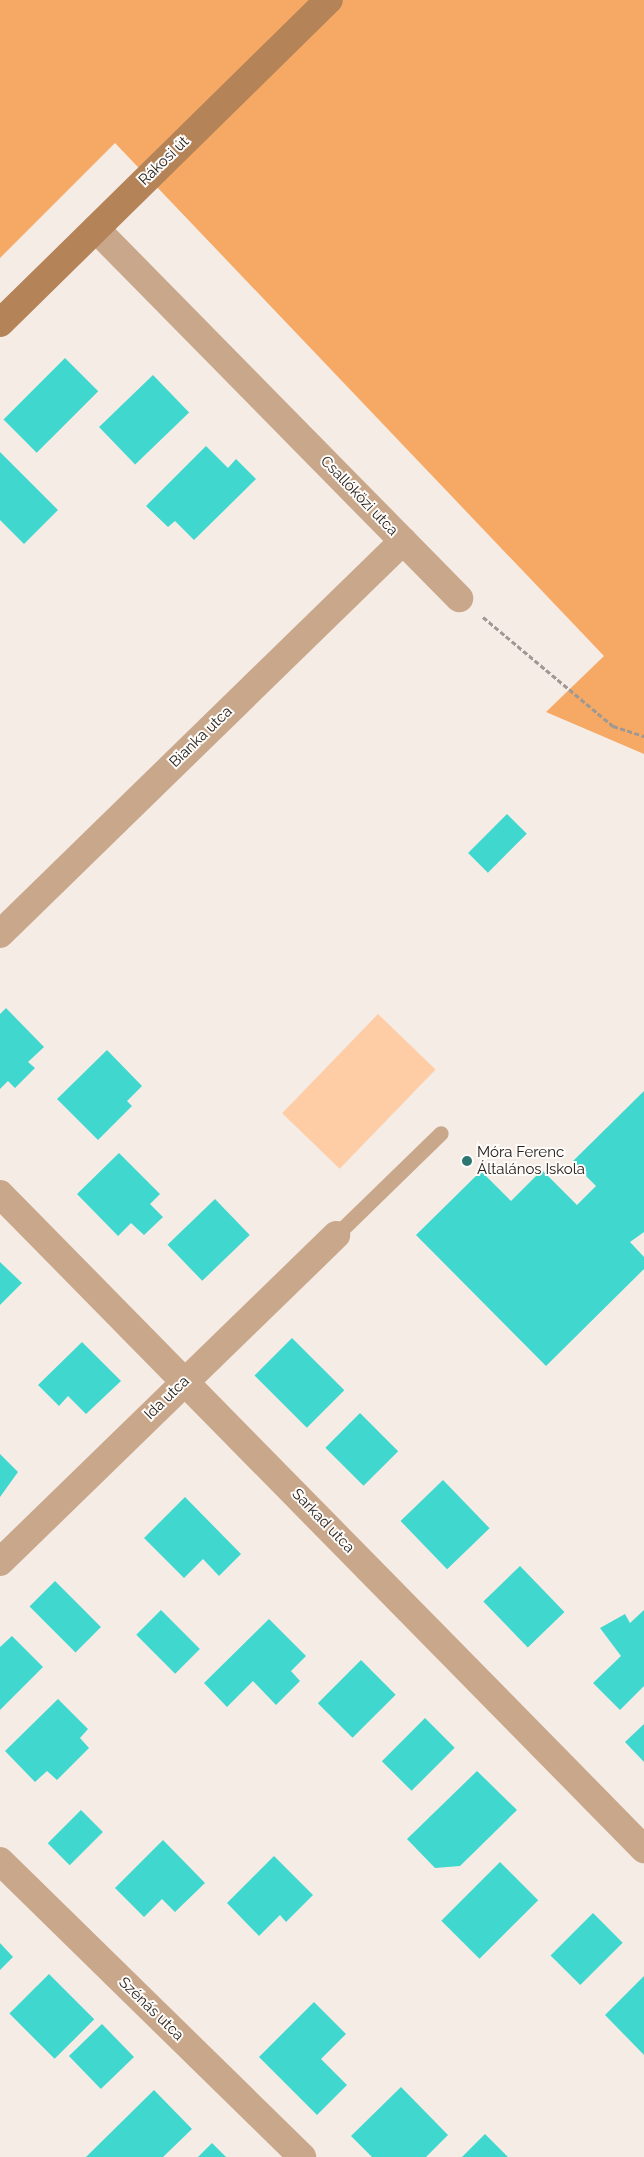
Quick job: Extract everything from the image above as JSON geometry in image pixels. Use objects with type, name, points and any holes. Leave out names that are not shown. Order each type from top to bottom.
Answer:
[{"type":"main road","name":"Rákosi út","points":[[0,322],[328,0]]},
{"type":"street","name":"Csallóközi utca","points":[[96,229],[459,598]]},
{"type":"street","name":"Bianka utca","points":[[0,934],[403,541]]},
{"type":"street","name":"Sarkad utca","points":[[0,1194],[185,1380],[644,1849]]},
{"type":"street","name":"Ida utca","points":[[0,1562],[336,1235]]},
{"type":"street","name":"Szénás utca","points":[[0,1860],[302,2157]]},
{"type":"lane","points":[[336,1235],[441,1133]]},
{"type":"path","points":[[459,598],[613,726],[644,736]]},
{"type":"shaded area","points":[[0,0],[644,0],[644,754],[546,712],[604,656],[115,143],[0,258]]},
{"type":"shaded area","points":[[378,1014],[436,1070],[340,1169],[282,1113]]},
{"type":"building","points":[[65,358],[98,391],[37,453],[3,420]]},
{"type":"building","points":[[153,375],[189,412],[135,465],[99,427]]},
{"type":"building","points":[[206,446],[228,468],[236,459],[256,479],[194,540],[175,521],[168,527],[146,506]]},
{"type":"building","points":[[0,452],[58,510],[24,544],[0,520]]},
{"type":"building","points":[[507,814],[527,834],[488,873],[468,853]]},
{"type":"building","points":[[6,1008],[44,1047],[28,1062],[35,1068],[15,1088],[8,1081],[0,1089],[0,1014]]},
{"type":"building","points":[[107,1050],[142,1086],[127,1101],[132,1106],[98,1140],[57,1099]]},
{"type":"building","points":[[644,1091],[644,1232],[630,1242],[644,1257],[644,1269],[546,1366],[416,1235],[481,1171],[511,1201],[542,1170],[577,1205],[596,1186],[572,1162]]},
{"type":"building","points":[[119,1153],[160,1194],[150,1204],[163,1217],[144,1235],[131,1223],[118,1236],[77,1194]]},
{"type":"building","points":[[215,1199],[250,1235],[202,1281],[168,1245]]},
{"type":"building","points":[[0,1262],[22,1283],[0,1305]]},
{"type":"building","points":[[292,1338],[344,1390],[307,1428],[255,1375]]},
{"type":"building","points":[[82,1342],[121,1381],[86,1414],[68,1396],[59,1406],[38,1385]]},
{"type":"building","points":[[360,1413],[398,1451],[364,1486],[325,1448]]},
{"type":"building","points":[[0,1454],[18,1472],[0,1497]]},
{"type":"building","points":[[443,1480],[490,1528],[447,1569],[401,1521]]},
{"type":"building","points":[[185,1497],[241,1554],[219,1576],[203,1559],[184,1578],[144,1538]]},
{"type":"building","points":[[520,1566],[564,1612],[528,1647],[483,1601]]},
{"type":"building","points":[[55,1581],[101,1627],[76,1652],[30,1606]]},
{"type":"building","points":[[161,1610],[200,1649],[175,1674],[136,1635]]},
{"type":"building","points":[[644,1610],[644,1686],[620,1710],[593,1683],[621,1656],[600,1628],[625,1614],[630,1623]]},
{"type":"building","points":[[269,1619],[306,1656],[291,1671],[300,1681],[276,1705],[253,1681],[227,1707],[204,1683]]},
{"type":"building","points":[[12,1636],[43,1667],[0,1710],[0,1647]]},
{"type":"building","points":[[361,1660],[396,1695],[353,1738],[318,1703]]},
{"type":"building","points":[[58,1699],[88,1729],[80,1738],[89,1748],[57,1780],[47,1771],[35,1782],[5,1751]]},
{"type":"building","points":[[425,1718],[455,1748],[412,1791],[382,1761]]},
{"type":"building","points":[[644,1724],[644,1762],[625,1742]]},
{"type":"building","points":[[477,1771],[517,1810],[460,1866],[435,1868],[407,1839]]},
{"type":"building","points":[[81,1810],[103,1832],[70,1865],[48,1843]]},
{"type":"building","points":[[163,1840],[205,1883],[175,1912],[162,1899],[144,1917],[115,1888]]},
{"type":"building","points":[[274,1856],[313,1895],[286,1922],[280,1915],[259,1936],[227,1903]]},
{"type":"building","points":[[500,1862],[538,1900],[479,1959],[441,1921]]},
{"type":"building","points":[[593,1913],[623,1943],[580,1985],[551,1955]]},
{"type":"building","points":[[0,1943],[13,1957],[0,1970]]},
{"type":"building","points":[[49,1974],[94,2019],[55,2059],[9,2014]]},
{"type":"building","points":[[644,1976],[644,2055],[605,2015]]},
{"type":"building","points":[[314,2002],[346,2034],[321,2059],[347,2085],[317,2115],[259,2057]]},
{"type":"building","points":[[102,2024],[134,2057],[101,2089],[69,2056]]},
{"type":"building","points":[[401,2087],[448,2135],[426,2157],[372,2157],[351,2136]]},
{"type":"building","points":[[154,2090],[192,2129],[163,2157],[86,2157]]},
{"type":"building","points":[[485,2134],[508,2157],[462,2157]]},
{"type":"building","points":[[212,2143],[226,2157],[198,2157]]},
{"type":"place","name":"Móra Ferenc Általános Iskola","points":[[467,1161]]}]
